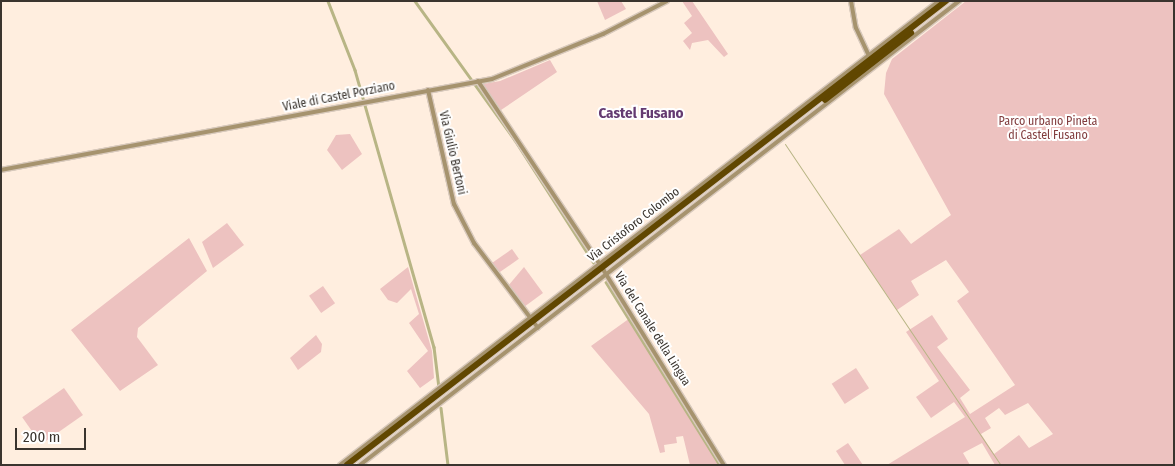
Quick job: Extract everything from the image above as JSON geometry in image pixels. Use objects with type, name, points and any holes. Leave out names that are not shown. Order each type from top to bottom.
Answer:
[{"type":"main road","name":"Via Cristoforo Colombo","points":[[353,465],[871,62],[924,16],[946,1]]},
{"type":"main road","name":"Via Cristoforo Colombo","points":[[348,465],[533,324],[557,308],[644,232],[952,1]]},
{"type":"main road","points":[[775,129],[783,128]]},
{"type":"street","name":"Viale di Castel Porziano","points":[[1,170],[470,83],[517,71],[667,1]]},
{"type":"street","points":[[851,1],[856,28],[871,62]]},
{"type":"street","name":"Via Cristoforo Colombo","points":[[924,16],[939,1]]},
{"type":"street","name":"Via Cristoforo Colombo","points":[[644,232],[775,129],[959,1]]},
{"type":"street","name":"Via del Canale della Lingua","points":[[477,81],[603,269],[724,465]]},
{"type":"street","name":"Via Giulio Bertoni","points":[[428,90],[454,202],[474,244],[533,324]]},
{"type":"street","name":"Via Cristoforo Colombo","points":[[340,465],[533,324],[564,308],[603,269]]},
{"type":"street","points":[[557,308],[564,308]]},
{"type":"street","name":"Via Cristoforo Colombo","points":[[360,465],[533,324]]},
{"type":"green space","points":[[597,1],[621,1],[626,9],[605,20]]},
{"type":"green space","points":[[682,1],[692,1],[728,54],[724,57],[708,40],[692,43],[690,50],[683,41],[692,33],[684,23],[692,16]]},
{"type":"green space","name":"Parco urbano Pineta di Castel Fusano","points":[[966,1],[1174,1],[1174,465],[995,465],[982,443],[963,453],[970,465],[887,465],[965,417],[954,402],[931,418],[916,397],[939,381],[906,332],[932,315],[948,339],[937,347],[970,390],[960,398],[970,414],[1015,385],[957,301],[969,292],[946,260],[911,281],[919,295],[897,310],[860,255],[899,229],[911,244],[951,215],[884,94],[886,73],[892,59]],"holes":[[[1028,403],[1053,434],[1029,448],[1019,435],[994,454],[981,434],[991,428],[985,418],[999,408],[1005,415]]]},
{"type":"green space","points":[[550,60],[557,72],[501,110],[483,84],[500,81]]},
{"type":"green space","points":[[350,134],[362,154],[342,170],[327,150],[336,135]]},
{"type":"green space","points":[[227,223],[244,245],[213,268],[202,242]]},
{"type":"green space","points":[[189,238],[207,271],[138,328],[137,337],[158,365],[120,391],[71,330]]},
{"type":"green space","points":[[512,249],[519,259],[499,273],[492,263]]},
{"type":"green space","points":[[408,267],[432,351],[434,378],[420,388],[407,371],[428,351],[409,323],[419,314],[411,289],[397,303],[388,300],[380,289]]},
{"type":"green space","points":[[524,267],[543,293],[524,307],[508,286]]},
{"type":"green space","points":[[323,286],[335,303],[321,313],[309,296]]},
{"type":"green space","points":[[630,318],[722,465],[690,465],[683,436],[676,437],[677,443],[664,445],[665,452],[660,453],[649,414],[591,346]]},
{"type":"green space","points":[[316,335],[322,344],[321,352],[298,370],[290,358]]},
{"type":"green space","points":[[856,368],[869,388],[845,404],[832,384]]},
{"type":"green space","points":[[64,388],[83,415],[41,444],[22,417]]},
{"type":"green space","points":[[848,443],[863,465],[845,465],[836,451]]},
{"type":"waterway","points":[[328,1],[355,70],[434,347],[439,385]]},
{"type":"waterway","points":[[415,1],[515,140],[594,263]]},
{"type":"waterway","points":[[785,144],[1001,465]]},
{"type":"waterway","points":[[606,282],[720,465]]},
{"type":"waterway","points":[[441,408],[448,465]]},
{"type":"district","name":"Castel Fusano","points":[[641,114]]}]
